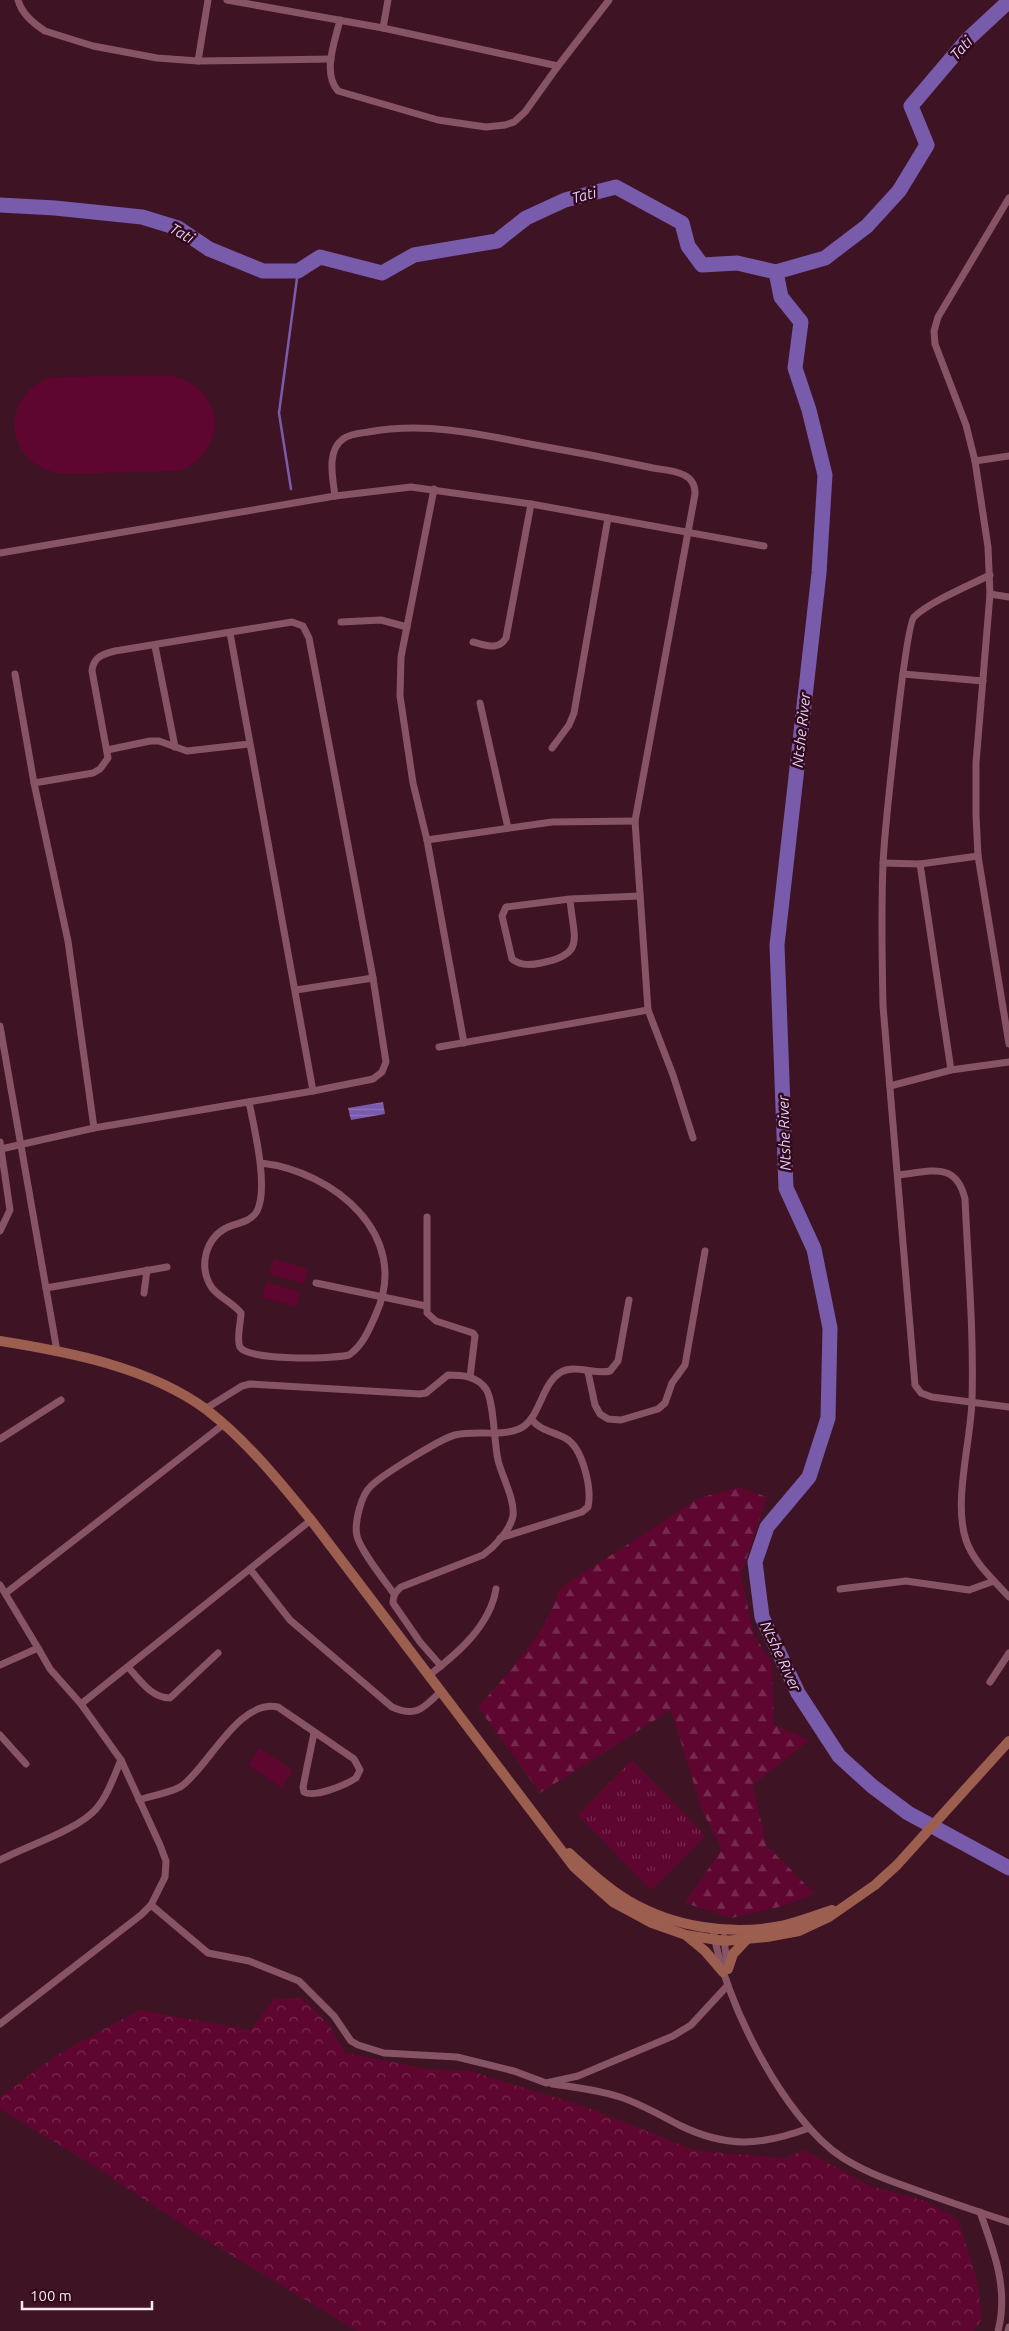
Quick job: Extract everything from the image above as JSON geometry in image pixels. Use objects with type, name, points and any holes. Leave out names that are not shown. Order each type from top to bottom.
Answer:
[{"type":"street","points":[[18,0],[21,9],[35,24],[45,31],[133,55],[198,61],[331,59]]},
{"type":"street","points":[[198,61],[208,0]]},
{"type":"street","points":[[227,0],[383,28],[558,66]]},
{"type":"street","points":[[383,28],[388,0]]},
{"type":"street","points":[[340,20],[331,59],[331,82],[338,92],[438,120],[486,127],[505,125],[520,117],[531,105],[606,1]]},
{"type":"street","points":[[1009,198],[938,317],[935,328],[935,344],[961,408],[975,461],[990,575],[975,793],[978,856],[1009,1044]]},
{"type":"street","points":[[335,496],[332,459],[342,439],[379,430],[424,427],[459,430],[686,475],[692,480],[695,490],[688,532],[635,821],[648,1010],[673,1075],[693,1138]]},
{"type":"street","points":[[975,461],[1009,456]]},
{"type":"street","points":[[0,553],[392,488],[434,489],[530,504],[764,546]]},
{"type":"street","points":[[434,489],[401,656],[400,696],[413,783],[428,840],[464,1043]]},
{"type":"street","points":[[473,642],[495,647],[500,645],[506,638],[530,504]]},
{"type":"street","points":[[552,748],[569,725],[574,713],[608,518]]},
{"type":"street","points":[[990,575],[949,595],[914,617],[909,631],[883,863],[883,1006],[915,1385],[917,1390],[926,1395],[1009,1407]]},
{"type":"street","points":[[990,594],[1009,597]]},
{"type":"street","points":[[340,622],[381,620],[407,627]]},
{"type":"street","points":[[0,1232],[10,1210],[3,1177],[1,1145],[21,1145],[94,1128],[313,1092],[373,1078],[382,1072],[386,1062],[373,978],[309,638],[303,626],[292,622],[104,654],[93,664],[108,750],[105,764],[93,772],[34,783]]},
{"type":"street","points":[[230,633],[313,1092]]},
{"type":"street","points":[[156,646],[175,747]]},
{"type":"street","points":[[15,674],[34,783],[68,942],[94,1128]]},
{"type":"street","points":[[903,674],[983,681]]},
{"type":"street","points":[[480,703],[508,828]]},
{"type":"street","points":[[108,750],[150,741],[195,751],[249,744]]},
{"type":"street","points":[[428,840],[552,822],[635,821]]},
{"type":"street","points":[[883,863],[920,864],[978,856]]},
{"type":"street","points":[[920,864],[951,1070]]},
{"type":"street","points":[[570,899],[574,944],[570,954],[561,959],[531,965],[520,964],[512,960],[502,916],[506,907],[570,899],[640,896]]},
{"type":"street","points":[[296,990],[373,978]]},
{"type":"street","points":[[439,1047],[648,1010]]},
{"type":"street","points":[[0,1026],[57,1350]]},
{"type":"street","points":[[890,1086],[951,1070],[1009,1062]]},
{"type":"street","points":[[250,1102],[261,1163],[258,1211],[251,1219],[214,1238],[204,1257],[205,1272],[213,1289],[233,1304],[241,1313],[239,1344],[243,1351],[282,1357],[349,1355],[363,1342],[383,1299],[384,1260],[374,1234],[364,1217],[344,1197],[326,1183],[298,1171],[261,1163]]},
{"type":"street","points":[[898,1175],[944,1171],[958,1180],[965,1199],[971,1308],[972,1401],[962,1500],[962,1525],[969,1549],[1009,1597]]},
{"type":"street","points":[[428,1217],[426,1306],[430,1318],[473,1333],[475,1336],[470,1377]]},
{"type":"street","points":[[588,1372],[595,1405],[600,1414],[608,1419],[621,1420],[658,1409],[665,1403],[672,1383],[685,1365],[705,1251]]},
{"type":"street","points":[[46,1288],[167,1267]]},
{"type":"street","points":[[144,1293],[147,1270]]},
{"type":"street","points":[[316,1283],[383,1299],[426,1306]]},
{"type":"street","points":[[442,1666],[420,1642],[402,1616],[394,1603],[394,1594],[357,1536],[361,1506],[366,1492],[371,1485],[442,1439],[462,1434],[510,1432],[521,1428],[531,1419],[550,1384],[562,1372],[577,1369],[605,1373],[615,1367],[618,1361],[629,1300]]},
{"type":"street","points":[[0,1341],[57,1350],[150,1380],[205,1409],[224,1424],[263,1464],[311,1520],[428,1676],[586,1880],[612,1902],[652,1923],[686,1935],[719,1940],[747,1939],[800,1931],[818,1924],[875,1885],[910,1852],[982,1768],[1008,1744]]},
{"type":"street","points":[[205,1409],[242,1386],[250,1384],[420,1394],[426,1393],[448,1376],[470,1377],[481,1383],[490,1398],[493,1432],[513,1516],[500,1538],[483,1555],[400,1587],[394,1594]]},
{"type":"street","points":[[0,1439],[61,1400]]},
{"type":"street","points":[[500,1538],[582,1512],[588,1507],[590,1490],[583,1464],[574,1448],[567,1439],[545,1431],[531,1419]]},
{"type":"street","points":[[6,1593],[224,1424]]},
{"type":"street","points":[[81,1704],[311,1520]]},
{"type":"street","points":[[250,1569],[290,1620],[392,1707],[402,1712],[420,1710],[441,1691]]},
{"type":"street","points":[[840,1589],[906,1581],[970,1590],[994,1581]]},
{"type":"street","points":[[0,1585],[50,1669],[81,1704],[121,1760],[166,1861],[165,1877],[151,1905],[130,1924],[0,2024]]},
{"type":"street","points":[[428,1676],[442,1666],[487,1618],[494,1602],[496,1589]]},
{"type":"street","points":[[0,1665],[38,1648]]},
{"type":"street","points":[[128,1667],[149,1691],[164,1698],[170,1698],[218,1653]]},
{"type":"street","points":[[990,1682],[1009,1653]]},
{"type":"street","points":[[139,1800],[182,1786],[245,1716],[259,1707],[278,1707],[357,1762],[360,1770],[356,1778],[328,1790],[310,1794],[304,1792],[303,1787],[314,1733]]},
{"type":"street","points":[[0,1735],[26,1764]]},
{"type":"street","points":[[0,1860],[83,1820],[105,1795],[121,1760]]},
{"type":"street","points":[[552,1837],[596,1877],[628,1901],[664,1918],[718,1929],[764,1929],[783,1926],[841,1907]]},
{"type":"street","points":[[151,1905],[208,1953],[249,1961],[298,1981],[334,2016],[351,2041],[358,2045],[384,2053],[458,2057],[514,2071],[546,2083],[620,2097],[696,2132],[719,2140],[738,2143],[758,2142],[809,2128]]},
{"type":"street","points":[[718,1929],[726,1977],[739,2015],[757,2050],[809,2128],[843,2158],[874,2175],[1009,2222]]},
{"type":"street","points":[[686,1935],[705,1951],[726,1977]]},
{"type":"street","points":[[546,2083],[578,2076],[673,2036],[690,2025],[726,1977],[734,1954],[747,1939]]},
{"type":"street","points":[[980,2212],[996,2256],[1002,2280],[1003,2301],[998,2331]]},
{"type":"street","points":[[1008,2331],[1009,2327]]},
{"type":"green space","points":[[170,375],[183,379],[198,388],[209,402],[214,414],[213,437],[208,448],[191,465],[179,471],[63,474],[42,468],[27,457],[18,443],[15,427],[17,411],[24,396],[36,385],[54,377]]},
{"type":"green space","points":[[274,1259],[308,1269],[304,1284],[269,1274]]},
{"type":"green space","points":[[266,1282],[300,1292],[296,1307],[262,1297]]},
{"type":"green space","points":[[740,1487],[767,1497],[741,1575],[754,1635],[772,1662],[774,1725],[809,1740],[753,1785],[766,1845],[815,1894],[783,1906],[732,1918],[685,1903],[722,1849],[702,1810],[671,1710],[540,1793],[478,1707],[537,1636],[554,1604],[559,1589],[699,1498]]},
{"type":"green space","points":[[259,1748],[293,1770],[282,1788],[248,1765]]},
{"type":"green space","points":[[632,1760],[706,1836],[651,1890],[578,1815]]},
{"type":"green space","points":[[302,1998],[329,2025],[345,2053],[428,2069],[470,2071],[583,2106],[697,2151],[786,2158],[804,2150],[870,2186],[925,2201],[958,2219],[977,2280],[982,2319],[974,2331],[357,2331],[206,2240],[89,2163],[0,2109],[0,2097],[57,2055],[139,2010],[250,2030],[274,1999]]},
{"type":"shaded area","points":[[383,1102],[385,1114],[351,1120],[348,1108]]},
{"type":"waterway","name":"Tati","points":[[0,205],[55,208],[142,217],[178,228],[209,249],[263,271],[298,271],[320,257],[382,273],[414,255],[497,241],[526,218],[565,200],[616,187],[682,223],[688,246],[702,265],[737,263],[776,272],[825,258],[867,226],[899,191],[927,145],[911,106],[967,40],[1009,1]]},
{"type":"waterway","points":[[291,489],[279,413],[298,271]]},
{"type":"waterway","name":"Ntshe River","points":[[776,272],[781,297],[801,322],[795,368],[809,410],[825,475],[819,573],[777,945],[786,1188],[814,1249],[830,1328],[828,1418],[809,1477],[767,1527],[755,1562],[762,1617],[798,1693],[839,1756],[872,1786],[908,1813],[1009,1868]]}]
